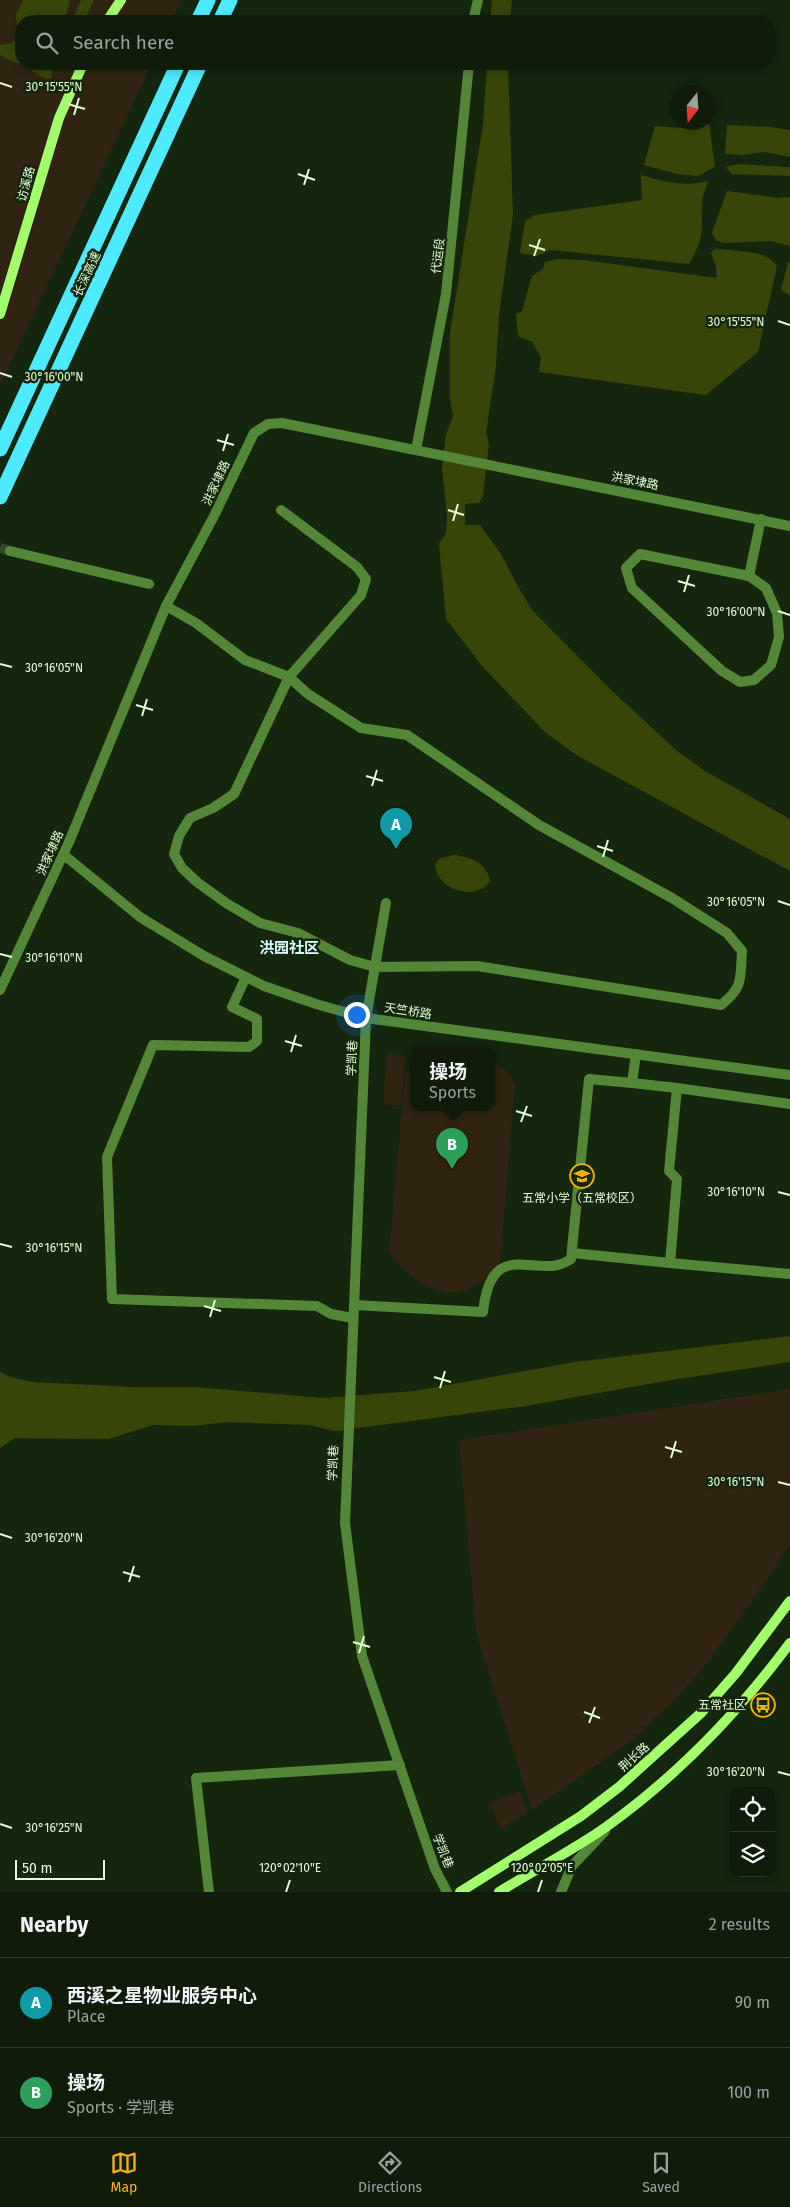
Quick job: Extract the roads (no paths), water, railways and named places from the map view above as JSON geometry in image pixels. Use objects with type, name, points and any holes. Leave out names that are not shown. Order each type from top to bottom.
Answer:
[{"type":"highway","points":[[201,15],[208,0]]},
{"type":"highway","points":[[223,15],[230,0]]},
{"type":"highway","name":"长深高速","points":[[0,449],[175,70]]},
{"type":"highway","name":"长深高速","points":[[0,497],[197,70]]},
{"type":"main road","points":[[111,15],[121,0]]},
{"type":"main road","name":"访溪路","points":[[0,314],[59,118],[80,70]]},
{"type":"main road","name":"荆长路","points":[[460,1892],[581,1816],[627,1781],[701,1713],[736,1673],[790,1601]]},
{"type":"main road","points":[[499,1892],[614,1820],[643,1798],[725,1724],[760,1684],[790,1643]]},
{"type":"street","points":[[474,15],[478,0]]},
{"type":"street","name":"代运段","points":[[416,450],[446,294],[468,70]]},
{"type":"street","name":"洪家埭路","points":[[0,990],[64,855],[166,606],[214,516],[254,432],[268,424],[282,423],[790,526]]},
{"type":"street","points":[[166,606],[196,623],[245,660],[289,677],[308,694],[361,728],[407,735],[539,825],[672,898],[727,933],[742,951],[739,987],[721,1004],[477,966],[375,967],[350,960],[298,933],[260,923],[226,903],[197,882],[182,868],[174,854],[179,836],[190,818],[213,808],[234,794],[289,677],[361,595],[366,579],[357,567],[281,510]]},
{"type":"street","points":[[749,576],[761,519]]},
{"type":"street","points":[[10,551],[149,584]]},
{"type":"street","points":[[640,554],[749,576],[766,588],[777,613],[780,637],[771,665],[754,680],[740,682],[722,671],[632,588],[626,568],[640,554]]},
{"type":"street","name":"天竺桥路","points":[[64,855],[140,917],[204,956],[264,986],[316,1004],[366,1018],[790,1075]]},
{"type":"street","name":"学凯巷","points":[[386,903],[366,1018],[351,1380],[346,1448],[345,1523],[362,1656],[435,1869],[447,1892]]},
{"type":"street","points":[[246,977],[232,1007],[256,1019],[257,1042],[249,1048],[153,1045],[107,1157],[112,1299],[317,1306],[331,1314],[353,1318]]},
{"type":"street","points":[[632,1084],[636,1054]]},
{"type":"street","points":[[354,1305],[483,1312],[485,1294],[493,1277],[506,1267],[517,1264],[563,1266],[571,1259],[589,1079],[678,1088],[790,1104]]},
{"type":"street","points":[[670,1262],[677,1179],[669,1171],[678,1088]]},
{"type":"street","points":[[572,1254],[790,1274]]},
{"type":"street","points":[[209,1892],[196,1778],[400,1765]]},
{"type":"street","points":[[561,1892],[572,1866],[614,1820]]},
{"type":"tunnel","points":[[0,548],[10,551]]},
{"type":"place","name":"西溪之星物业服务中心","points":[[396,849]]},
{"type":"place","name":"操场","points":[[452,1169]]},
{"type":"place","name":"五常小学（五常校区）","points":[[582,1176]]},
{"type":"place","name":"五常社区","points":[[763,1705]]},
{"type":"district","name":"洪园社区","points":[[289,948]]}]
